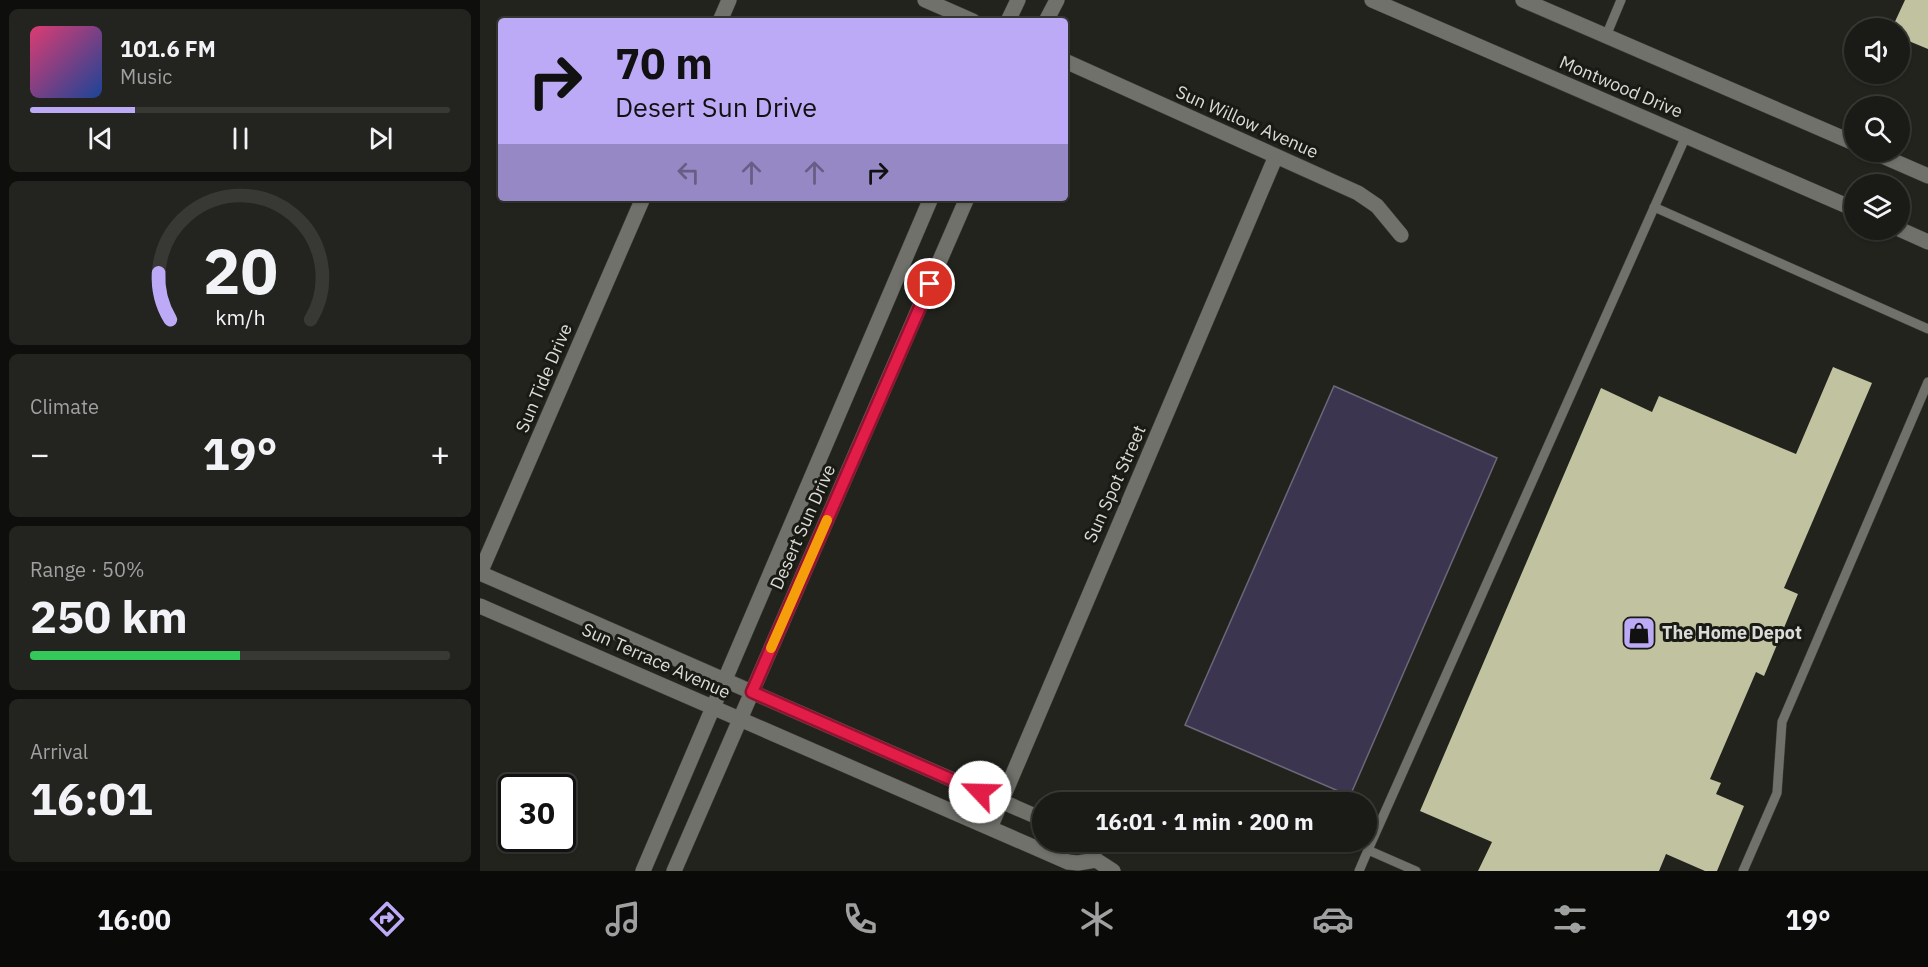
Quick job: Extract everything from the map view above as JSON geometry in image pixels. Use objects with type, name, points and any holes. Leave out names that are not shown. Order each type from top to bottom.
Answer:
[{"type":"street","points":[[721,18],[729,0]]},
{"type":"street","points":[[925,0],[966,18]]},
{"type":"street","points":[[1009,18],[1018,0]]},
{"type":"street","points":[[1048,18],[1057,0]]},
{"type":"street","name":"Montwood Drive","points":[[1372,0],[1844,206]]},
{"type":"street","points":[[1523,0],[1844,139]]},
{"type":"street","name":"Sun Willow Avenue","points":[[1068,62],[1358,193],[1377,206],[1401,235]]},
{"type":"street","name":"Sun Spot Street","points":[[990,828],[1067,641],[1276,156]]},
{"type":"street","points":[[1896,162],[1928,176]]},
{"type":"street","name":"Sun Tide Drive","points":[[480,573],[642,201]]},
{"type":"street","name":"Desert Sun Drive","points":[[643,871],[931,201]]},
{"type":"street","name":"Desert Sun Drive","points":[[674,871],[967,201]]},
{"type":"street","points":[[1910,234],[1928,242]]},
{"type":"street","name":"Sun Terrace Avenue","points":[[480,573],[1032,815]]},
{"type":"street","name":"Sun Terrace Avenue","points":[[480,606],[1068,862],[1096,860]]},
{"type":"street","points":[[1092,852],[1096,860],[1113,871]]},
{"type":"lane","points":[[1606,36],[1621,0]]},
{"type":"lane","points":[[1377,830],[1686,136]]},
{"type":"lane","points":[[1654,207],[1928,329]]},
{"type":"lane","points":[[1743,871],[1777,793],[1782,722],[1928,382]]},
{"type":"lane","points":[[1359,871],[1367,852]]},
{"type":"lane","points":[[1373,852],[1416,871]]},
{"type":"shaded area","points":[[1334,386],[1497,458],[1352,792],[1341,792],[1185,725]]},
{"type":"building","points":[[1905,0],[1928,0],[1928,49],[1910,42],[1910,18],[1897,18]]},
{"type":"building","name":"The Home Depot","points":[[1833,367],[1872,383],[1784,588],[1798,594],[1764,676],[1756,672],[1710,779],[1721,783],[1716,794],[1744,806],[1717,871],[1705,871],[1666,854],[1659,871],[1478,871],[1492,842],[1420,811],[1601,388],[1652,412],[1659,396],[1796,454]]},
{"type":"slow traffic","points":[[771,648],[827,520]]},
{"type":"place","name":"The Home Depot","points":[[1639,633]]},
{"type":"route","points":[[930,284],[752,692],[980,792]]}]
